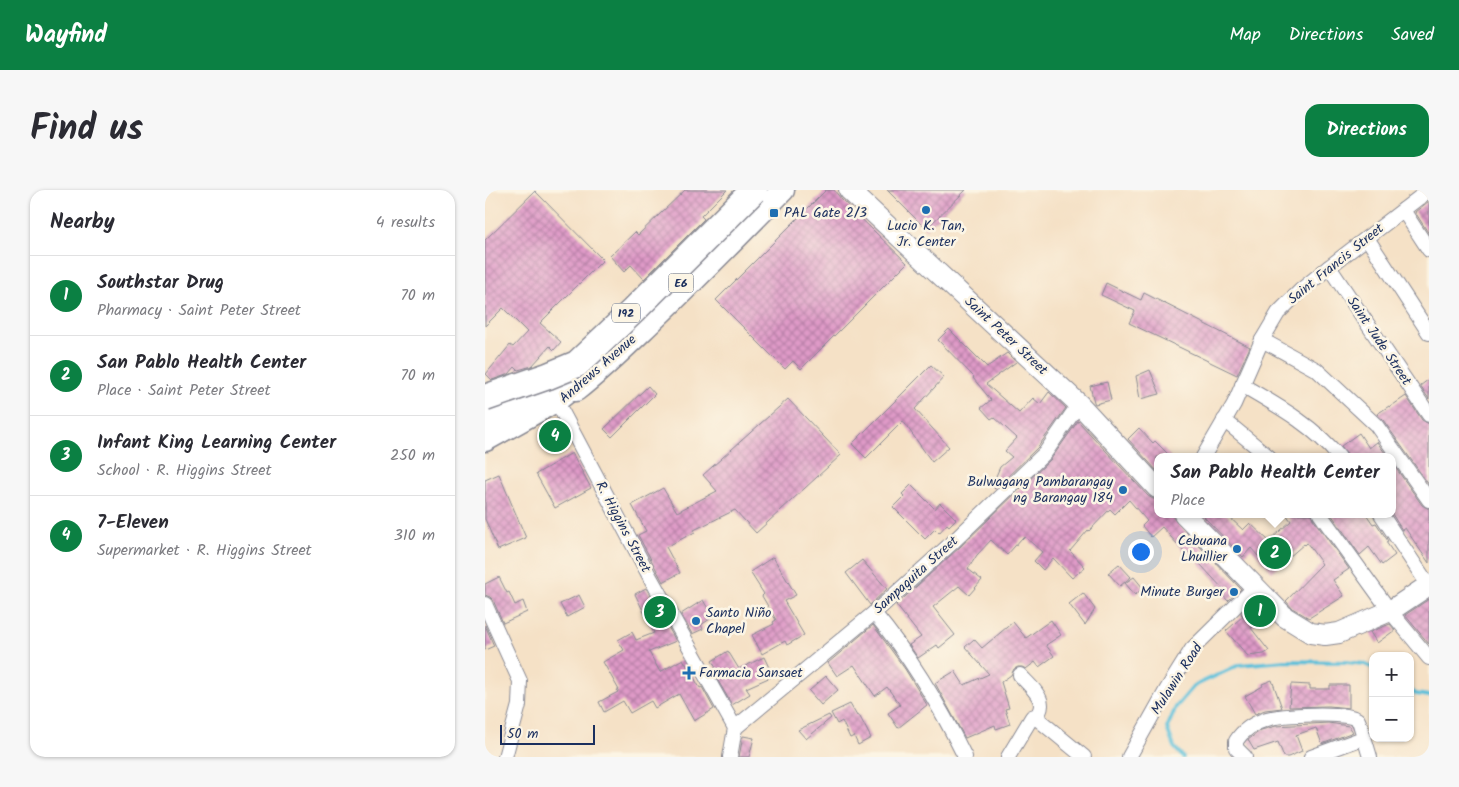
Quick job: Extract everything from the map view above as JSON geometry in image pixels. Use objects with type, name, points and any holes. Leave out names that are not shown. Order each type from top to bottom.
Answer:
[{"type":"highway","name":"E6","points":[[485,422],[543,390],[577,364],[633,311],[752,190]]},
{"type":"highway","name":"E6","points":[[485,438],[555,399],[587,374],[644,321],[771,190]]},
{"type":"highway","points":[[485,398],[577,364]]},
{"type":"main road","name":"Andrews Avenue","points":[[485,416],[541,385],[572,362],[668,275],[752,190]]},
{"type":"main road","name":"Andrews Avenue","points":[[485,444],[558,404],[590,379],[684,290],[783,190]]},
{"type":"main road","points":[[668,275],[684,290]]},
{"type":"street","name":"Saint Peter Street","points":[[849,190],[1079,404],[1154,485]]},
{"type":"street","name":"Saint Francis Street","points":[[1205,453],[1234,404],[1262,340],[1278,314],[1301,290],[1329,267],[1429,190]]},
{"type":"street","points":[[1403,210],[1429,250]]},
{"type":"street","points":[[1367,238],[1429,333]]},
{"type":"street","name":"Saint Jude Street","points":[[1329,267],[1429,415]]},
{"type":"street","points":[[1262,340],[1317,370],[1376,425],[1396,453]]},
{"type":"street","points":[[1242,385],[1295,416],[1321,436],[1336,453]]},
{"type":"street","name":"R. Higgins Street","points":[[558,404],[650,577],[735,728]]},
{"type":"street","name":"Sampaguita Street","points":[[735,728],[874,612],[955,541],[1045,453],[1079,404]]},
{"type":"street","points":[[1224,420],[1264,453]]},
{"type":"street","points":[[1396,453],[1429,500]]},
{"type":"street","points":[[1188,518],[1285,617],[1311,633],[1325,635],[1339,633],[1389,611],[1429,586],[1384,518]]},
{"type":"street","points":[[1323,518],[1389,611],[1429,658]]},
{"type":"street","name":"Mulawin Road","points":[[1129,757],[1167,689],[1192,650],[1255,587]]},
{"type":"street","points":[[485,604],[520,681],[519,705],[505,757]]},
{"type":"street","points":[[874,612],[897,642],[929,691],[965,757]]},
{"type":"street","points":[[1021,675],[1039,698],[1041,706],[1038,715],[1039,720],[1084,757]]},
{"type":"street","points":[[1245,757],[1235,745],[1238,738],[1252,725],[1277,716],[1317,714],[1353,717],[1360,723],[1370,757]]},
{"type":"street","points":[[1008,757],[1032,718],[1038,715]]},
{"type":"street","points":[[730,757],[735,728]]},
{"type":"street","points":[[1311,757],[1363,738]]},
{"type":"building","points":[[685,190],[727,190],[701,216],[704,219],[644,279],[631,265],[624,272],[610,256],[635,232],[638,235]]},
{"type":"building","points":[[826,190],[834,190],[907,263],[801,369],[793,361],[785,369],[716,300]]},
{"type":"building","name":"Lucio K. Tan, Jr. Center","points":[[887,190],[966,190],[926,229]]},
{"type":"building","points":[[535,191],[603,260],[540,323],[561,342],[554,350],[550,346],[532,366],[518,370],[515,367],[509,374],[492,380],[486,374],[510,345],[513,347],[527,332],[503,308],[485,326],[485,240]]},
{"type":"building","points":[[1429,201],[1429,234],[1415,212]]},
{"type":"building","points":[[1106,283],[1141,300],[1144,293],[1250,347],[1237,375],[1129,323],[1135,311],[1101,295]]},
{"type":"building","points":[[949,329],[987,367],[1007,353],[1016,362],[986,384],[1019,413],[1033,398],[1040,404],[1049,392],[1066,408],[1038,447],[995,489],[989,483],[996,476],[1000,467],[1012,457],[1005,451],[1017,438],[994,417],[991,419],[981,408],[991,400],[974,377],[938,340]]},
{"type":"building","points":[[931,365],[944,377],[915,409],[949,447],[932,462],[903,421],[866,458],[852,444]]},
{"type":"building","points":[[1150,370],[1160,394],[1140,399],[1136,376]]},
{"type":"building","points":[[1429,379],[1429,399],[1420,386]]},
{"type":"building","points":[[1107,382],[1111,400],[1095,404],[1090,386]]},
{"type":"building","points":[[648,386],[655,394],[612,437],[604,429]]},
{"type":"building","points":[[1406,396],[1422,420],[1429,424],[1429,485],[1377,414]]},
{"type":"building","points":[[788,399],[841,455],[756,533],[735,510],[694,530],[695,532],[666,547],[680,573],[663,582],[638,535],[646,531],[632,505],[663,488],[677,512],[717,491],[703,475]]},
{"type":"building","points":[[1078,421],[1148,496],[1154,499],[1154,518],[1174,518],[1241,589],[1228,601],[1220,592],[1223,589],[1189,552],[1186,554],[1162,527],[1151,537],[1142,526],[1147,521],[1129,500],[1115,514],[1110,509],[1070,551],[1085,567],[1072,578],[1053,558],[1043,570],[1034,561],[1042,552],[1025,537],[1007,555],[991,540],[977,555],[968,569],[982,580],[969,595],[959,586],[933,607],[955,635],[939,648],[937,645],[918,658],[909,645],[921,637],[896,605],[960,547],[1051,459]]},
{"type":"building","points":[[1139,428],[1153,443],[1155,441],[1167,453],[1154,453],[1154,468],[1128,439]]},
{"type":"building","points":[[1359,433],[1369,448],[1377,442],[1385,453],[1346,453],[1341,446]]},
{"type":"building","points":[[572,453],[591,488],[555,508],[536,474]]},
{"type":"building","points":[[1396,468],[1422,505],[1429,509],[1429,563],[1405,528],[1402,530],[1394,518]]},
{"type":"building","points":[[499,474],[526,538],[498,550],[485,519],[485,480]]},
{"type":"building","points":[[911,485],[935,509],[940,503],[956,519],[949,526],[947,524],[939,533],[935,529],[925,539],[893,507],[904,496],[902,494]]},
{"type":"building","points":[[1205,518],[1230,518],[1243,530],[1250,523],[1269,541],[1291,521],[1289,518],[1313,518],[1349,569],[1333,580],[1344,596],[1309,618],[1292,608],[1286,601],[1322,564],[1307,543],[1272,572],[1251,548],[1243,557]]},
{"type":"building","points":[[1334,518],[1369,518],[1373,524],[1376,523],[1395,555],[1382,565],[1369,547],[1360,555]]},
{"type":"building","points":[[773,557],[796,595],[784,601],[804,635],[787,645],[785,641],[762,654],[752,635],[774,624],[773,622],[776,620],[762,596],[764,594],[750,572]]},
{"type":"building","points":[[862,560],[887,589],[870,605],[846,573]]},
{"type":"building","points":[[1119,564],[1131,577],[1120,586],[1108,573]]},
{"type":"building","points":[[499,577],[515,605],[523,601],[527,612],[503,623],[493,600],[485,595],[485,584]]},
{"type":"building","points":[[1134,577],[1143,588],[1135,595],[1125,583]]},
{"type":"building","points":[[646,588],[676,641],[649,652],[660,672],[683,659],[714,709],[694,721],[679,694],[655,708],[651,701],[630,713],[623,701],[604,712],[599,702],[619,690],[603,662],[624,650],[618,640],[632,632],[636,640],[654,633],[635,594]]},
{"type":"building","points":[[1083,593],[1095,609],[1085,625],[1069,604]]},
{"type":"building","points":[[579,595],[585,607],[567,617],[560,604]]},
{"type":"building","points":[[1429,599],[1429,644],[1405,615]]},
{"type":"building","name":"Santo Niño Chapel","points":[[703,600],[713,617],[701,625],[703,629],[692,634],[681,614]]},
{"type":"building","points":[[1253,601],[1266,615],[1251,628],[1269,651],[1264,654],[1248,656],[1226,631],[1243,616],[1241,614]]},
{"type":"building","points":[[1051,620],[1061,635],[1046,645],[1054,656],[1039,667],[1035,662],[1026,669],[1018,667],[1001,682],[1009,708],[1005,709],[1010,724],[996,729],[995,725],[965,738],[935,683],[955,671],[964,685],[989,674],[965,647],[974,639],[982,648],[1013,622],[1026,638]]},
{"type":"building","points":[[1390,624],[1395,630],[1377,643],[1370,632]]},
{"type":"building","points":[[485,625],[494,646],[485,650]]},
{"type":"building","points":[[873,625],[905,669],[927,705],[898,728],[888,713],[900,705],[887,687],[875,696],[854,665],[837,676],[828,663]]},
{"type":"building","points":[[728,651],[739,669],[764,657],[773,676],[746,688],[750,694],[732,705],[717,679],[721,677],[712,661]]},
{"type":"building","points":[[826,676],[838,690],[821,705],[809,691]]},
{"type":"building","points":[[1272,680],[1282,708],[1265,710],[1255,714],[1245,696],[1263,686],[1262,684]]},
{"type":"building","points":[[1291,684],[1310,685],[1310,689],[1330,689],[1330,685],[1349,685],[1349,708],[1329,706],[1289,707]]},
{"type":"building","points":[[850,704],[857,716],[859,715],[871,738],[858,745],[854,736],[850,738],[842,721],[837,724],[831,713]]},
{"type":"building","points":[[829,715],[831,718],[806,739],[798,730]]},
{"type":"building","points":[[1328,723],[1349,726],[1353,732],[1322,744],[1316,728],[1296,735],[1302,751],[1288,757],[1284,757],[1278,742],[1254,750],[1248,740],[1261,730],[1276,726]]},
{"type":"building","points":[[743,736],[754,738],[749,757],[739,757]]},
{"type":"waterway","points":[[1183,757],[1174,747],[1167,728],[1176,707],[1194,686],[1239,665],[1285,661],[1346,662],[1369,666]]},
{"type":"waterway","points":[[1414,693],[1429,696]]},
{"type":"place","name":"Lucio K. Tan, Jr. Center","points":[[926,210]]},
{"type":"place","name":"PAL Gate 2/3","points":[[774,213]]},
{"type":"place","name":"7-Eleven","points":[[555,436]]},
{"type":"place","name":"Bulwagang Pambarangay ng Barangay 184","points":[[1123,490]]},
{"type":"place","name":"Cebuana Lhuillier","points":[[1237,549]]},
{"type":"place","name":"San Pablo Health Center","points":[[1275,553]]},
{"type":"place","name":"Minute Burger","points":[[1234,592]]},
{"type":"place","name":"Southstar Drug","points":[[1260,611]]},
{"type":"place","name":"Infant King Learning Center","points":[[660,612]]},
{"type":"place","name":"Santo Niño Chapel","points":[[696,621]]},
{"type":"place","name":"Farmacia Sansaet","points":[[689,673]]}]
